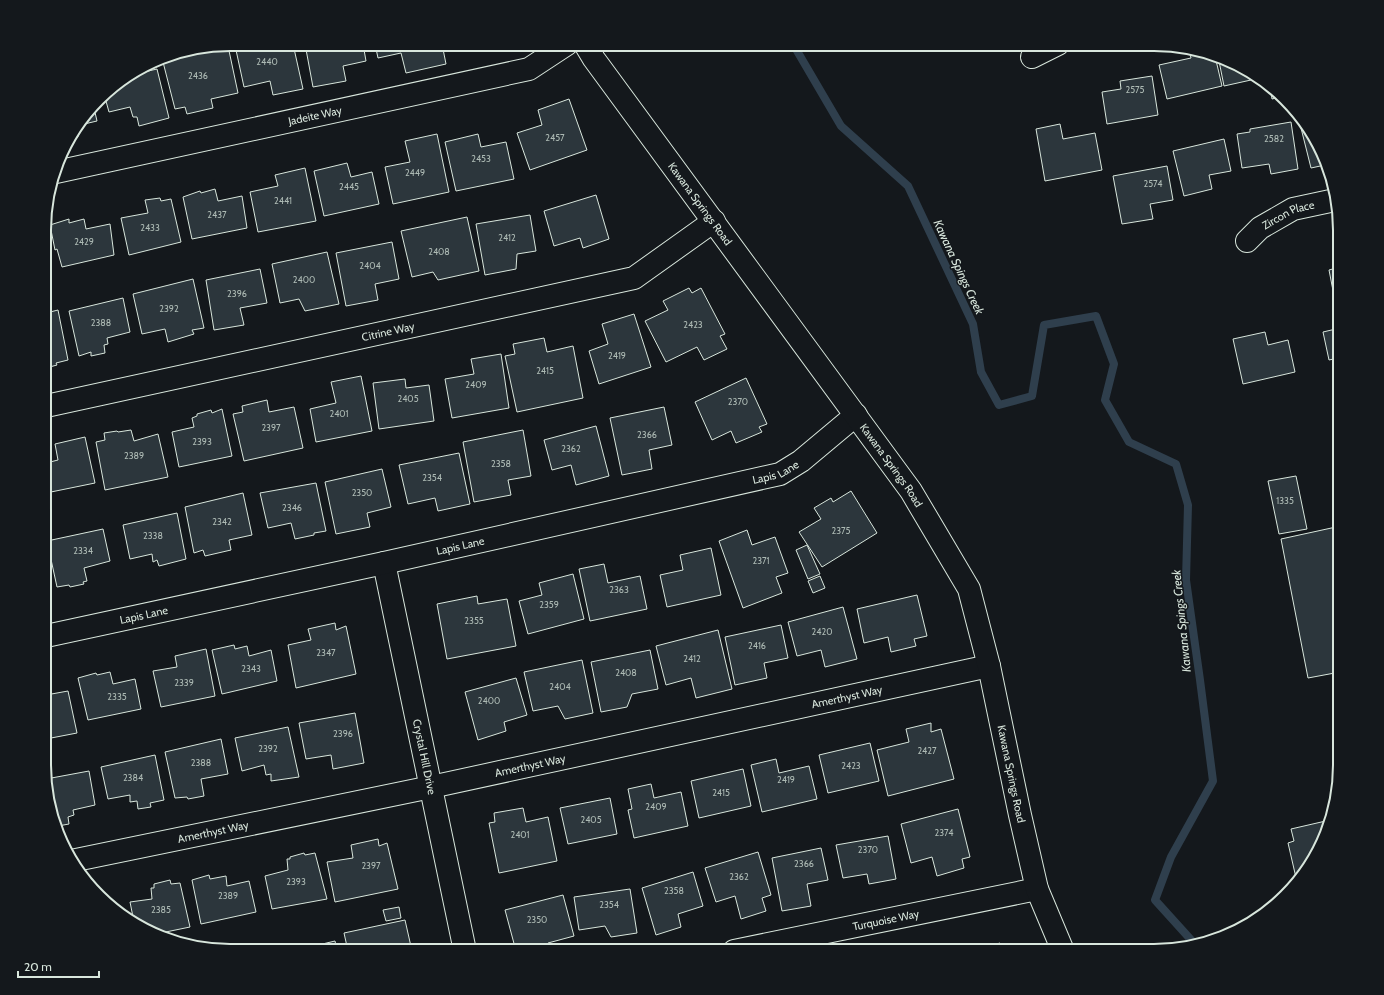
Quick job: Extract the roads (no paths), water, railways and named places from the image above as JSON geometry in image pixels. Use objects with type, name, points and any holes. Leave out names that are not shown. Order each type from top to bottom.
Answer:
[{"type":"street","name":"Jadeite Way","points":[[60,171],[529,69],[556,51]]},
{"type":"street","name":"Kawana Springs Road","points":[[590,51],[911,491],[969,589],[989,666],[1037,889],[1060,944]]},
{"type":"street","points":[[1032,57],[1044,51]]},
{"type":"street","name":"Zircon Place","points":[[1247,240],[1260,228],[1293,209],[1331,201]]},
{"type":"street","name":"Citrine Way","points":[[51,405],[634,278],[714,221]]},
{"type":"street","name":"Lapis Lane","points":[[51,635],[780,474],[801,461],[856,415]]},
{"type":"street","name":"Crystal Hill Drive","points":[[384,562],[464,944]]},
{"type":"street","name":"Amerthyst Way","points":[[78,860],[431,787],[989,666]]},
{"type":"street","name":"Turquoise Way","points":[[768,944],[1037,889]]},
{"type":"waterway","name":"Kawana Spings Creek","points":[[797,51],[841,126],[908,186],[973,324],[981,372],[999,405],[1032,396],[1044,325],[1096,316],[1114,364],[1105,400],[1129,442],[1176,464],[1188,505],[1186,580],[1213,781],[1171,857],[1155,900],[1192,940]]}]
